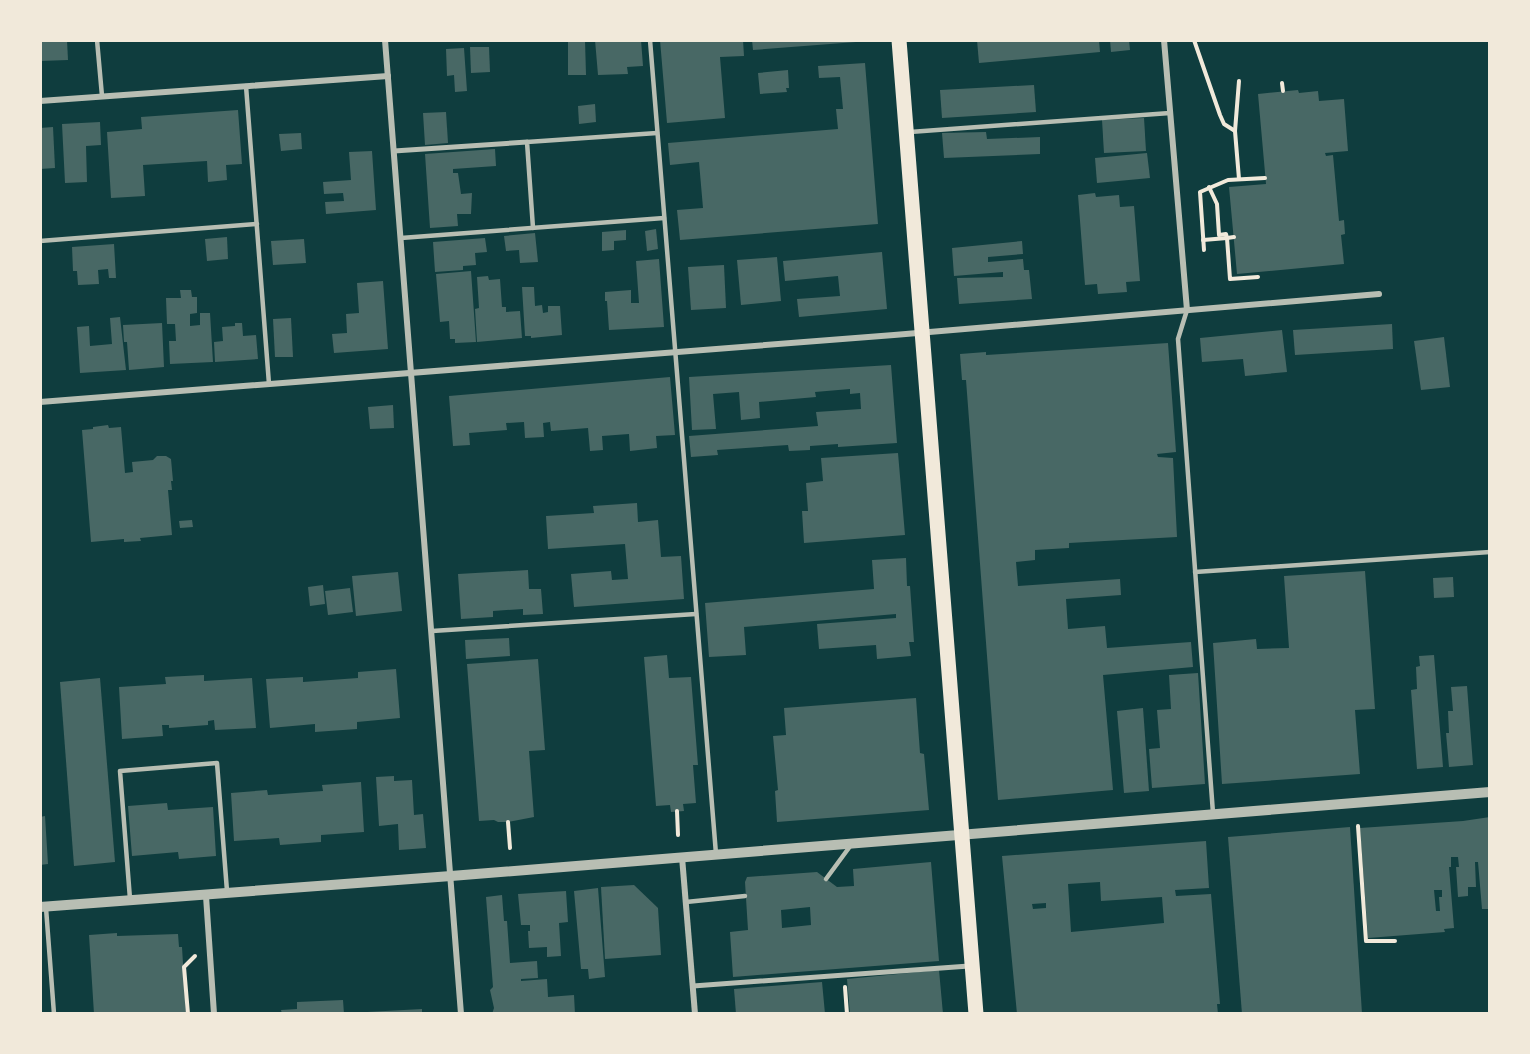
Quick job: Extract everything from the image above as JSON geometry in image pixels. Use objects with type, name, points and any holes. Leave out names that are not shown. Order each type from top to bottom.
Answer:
[{"type":"main road","points":[[899,40],[976,1014]]},
{"type":"street","points":[[385,40],[461,1014]]},
{"type":"street","points":[[1164,40],[1187,310]]},
{"type":"street","points":[[40,101],[388,76]]},
{"type":"street","points":[[394,151],[527,142]]},
{"type":"street","points":[[40,402],[922,333],[1379,294]]},
{"type":"street","points":[[43,907],[206,896],[1490,792]]},
{"type":"street","points":[[682,857],[695,1014]]},
{"type":"street","points":[[206,896],[214,1014]]},
{"type":"street","points":[[693,986],[972,965]]},
{"type":"lane","points":[[650,40],[716,854]]},
{"type":"lane","points":[[98,41],[102,96]]},
{"type":"lane","points":[[246,86],[269,384]]},
{"type":"lane","points":[[906,132],[1170,113]]},
{"type":"lane","points":[[532,228],[527,142],[657,133]]},
{"type":"lane","points":[[401,238],[664,218]]},
{"type":"lane","points":[[40,241],[256,224]]},
{"type":"lane","points":[[1187,310],[1178,339],[1213,813]]},
{"type":"lane","points":[[1195,572],[1490,552]]},
{"type":"lane","points":[[432,632],[696,614]]},
{"type":"lane","points":[[130,901],[120,771],[217,763],[228,894]]},
{"type":"lane","points":[[826,879],[852,843]]},
{"type":"lane","points":[[686,902],[746,896]]},
{"type":"lane","points":[[43,907],[54,1014]]},
{"type":"path","points":[[1194,40],[1224,124],[1235,131]]},
{"type":"path","points":[[1239,81],[1235,131],[1239,179]]},
{"type":"path","points":[[1282,83],[1283,92]]},
{"type":"path","points":[[1204,250],[1200,192],[1228,180],[1265,178]]},
{"type":"path","points":[[1209,187],[1217,204],[1219,235],[1226,234],[1227,238],[1230,279],[1258,277]]},
{"type":"path","points":[[1203,240],[1234,237]]},
{"type":"path","points":[[677,812],[678,835]]},
{"type":"path","points":[[508,822],[510,848]]},
{"type":"path","points":[[1358,826],[1366,941],[1395,941]]},
{"type":"path","points":[[188,1014],[184,967],[195,956]]},
{"type":"path","points":[[844,974],[847,1014]]},
{"type":"building","points":[[40,40],[67,40],[68,60],[40,61]]},
{"type":"building","points":[[568,40],[585,40],[586,75],[568,75]]},
{"type":"building","points":[[595,40],[641,40],[643,66],[627,67],[628,74],[598,75]]},
{"type":"building","points":[[660,40],[743,40],[744,56],[720,57],[725,118],[667,123]]},
{"type":"building","points":[[752,40],[855,40],[856,42],[753,50]]},
{"type":"building","points":[[977,40],[1099,40],[1100,52],[979,63]]},
{"type":"building","points":[[1110,40],[1129,40],[1130,50],[1111,52]]},
{"type":"building","points":[[470,47],[489,47],[490,72],[471,73]]},
{"type":"building","points":[[464,48],[467,91],[455,92],[454,75],[447,76],[446,49]]},
{"type":"building","points":[[865,63],[878,224],[680,240],[677,210],[703,208],[699,162],[670,165],[668,143],[838,129],[836,109],[843,109],[840,77],[819,78],[818,66]]},
{"type":"building","points":[[788,70],[789,88],[786,88],[787,92],[760,94],[758,73]]},
{"type":"building","points":[[1034,85],[1036,112],[942,118],[940,90]]},
{"type":"building","points":[[1298,90],[1299,93],[1318,91],[1319,101],[1344,99],[1348,151],[1325,153],[1326,156],[1333,155],[1339,221],[1344,220],[1345,234],[1341,235],[1344,264],[1237,274],[1229,187],[1266,184],[1258,94]]},
{"type":"building","points":[[595,104],[596,122],[579,124],[578,106]]},
{"type":"building","points":[[238,110],[242,164],[226,165],[227,180],[208,182],[207,161],[143,165],[145,196],[111,198],[107,132],[142,129],[141,117]]},
{"type":"building","points":[[446,112],[448,143],[425,145],[423,113]]},
{"type":"building","points":[[1144,118],[1146,151],[1104,153],[1102,120]]},
{"type":"building","points":[[100,122],[101,145],[86,146],[87,182],[65,183],[62,124]]},
{"type":"building","points":[[53,127],[55,168],[40,169],[40,128]]},
{"type":"building","points":[[986,132],[987,139],[1040,137],[1040,154],[944,158],[942,133]]},
{"type":"building","points":[[301,133],[302,149],[281,151],[279,134]]},
{"type":"building","points":[[495,149],[496,166],[453,169],[453,173],[458,173],[461,194],[472,193],[471,214],[457,214],[458,226],[430,228],[425,154]]},
{"type":"building","points":[[372,151],[376,210],[326,214],[325,202],[344,201],[343,193],[324,194],[323,182],[351,180],[349,152]]},
{"type":"building","points":[[1147,153],[1150,178],[1097,183],[1095,158]]},
{"type":"building","points":[[1095,193],[1096,197],[1119,195],[1120,207],[1134,206],[1140,281],[1126,282],[1127,292],[1098,294],[1097,284],[1085,285],[1078,195]]},
{"type":"building","points":[[656,229],[658,249],[647,251],[645,231]]},
{"type":"building","points":[[626,230],[626,240],[614,241],[614,250],[602,251],[602,232]]},
{"type":"building","points":[[535,233],[538,262],[520,263],[519,250],[506,251],[504,236]]},
{"type":"building","points":[[227,237],[228,259],[207,261],[205,239]]},
{"type":"building","points":[[485,238],[487,252],[475,253],[476,265],[463,266],[463,270],[435,272],[433,242]]},
{"type":"building","points":[[304,239],[306,263],[273,265],[271,241]]},
{"type":"building","points":[[1022,241],[1023,254],[988,257],[988,262],[1023,259],[1024,270],[1029,270],[1032,299],[959,304],[957,278],[1003,277],[1003,272],[954,276],[952,248]]},
{"type":"building","points":[[114,244],[116,278],[109,278],[108,269],[98,270],[99,284],[78,285],[77,271],[73,271],[72,247]]},
{"type":"building","points":[[882,252],[887,309],[799,317],[797,299],[840,296],[838,276],[785,281],[783,261]]},
{"type":"building","points":[[777,257],[781,301],[741,305],[737,260]]},
{"type":"building","points":[[659,259],[664,327],[609,330],[605,292],[631,290],[631,303],[639,303],[636,261]]},
{"type":"building","points":[[724,265],[726,308],[691,310],[688,267]]},
{"type":"building","points":[[471,271],[476,342],[455,343],[455,339],[450,339],[449,321],[440,322],[436,274]]},
{"type":"building","points":[[488,276],[489,280],[500,279],[502,307],[506,307],[506,312],[520,311],[522,338],[477,342],[475,309],[479,308],[477,277]]},
{"type":"building","points":[[383,281],[388,349],[334,353],[332,334],[347,333],[346,314],[359,313],[357,283]]},
{"type":"building","points":[[522,287],[534,287],[535,306],[542,305],[543,313],[548,312],[548,306],[560,306],[562,335],[531,338],[531,336],[525,336]]},
{"type":"building","points":[[180,290],[191,290],[192,297],[197,297],[197,313],[190,314],[190,326],[200,325],[200,313],[210,313],[213,362],[170,364],[169,341],[176,341],[175,324],[167,324],[166,298],[181,298]]},
{"type":"building","points":[[120,317],[126,370],[80,373],[77,327],[89,326],[90,346],[112,344],[110,318]]},
{"type":"building","points":[[291,318],[293,357],[275,357],[273,319]]},
{"type":"building","points":[[162,323],[164,367],[129,370],[123,325]]},
{"type":"building","points":[[235,323],[242,323],[243,336],[256,335],[258,359],[215,362],[214,342],[223,341],[222,327],[235,326]]},
{"type":"building","points":[[1392,324],[1393,349],[1295,355],[1293,330]]},
{"type":"building","points":[[1282,330],[1287,372],[1245,376],[1243,359],[1202,362],[1200,338]]},
{"type":"building","points":[[1444,337],[1450,387],[1421,390],[1414,341]]},
{"type":"building","points":[[1168,343],[1176,452],[1157,454],[1158,457],[1173,458],[1177,537],[1069,543],[1069,548],[1035,550],[1035,560],[1016,562],[1018,586],[1120,579],[1121,595],[1066,599],[1068,629],[1105,626],[1107,648],[1191,642],[1193,667],[1103,675],[1113,790],[998,800],[966,380],[962,380],[960,354],[986,352],[986,355]]},
{"type":"building","points":[[891,365],[897,443],[838,447],[838,444],[810,446],[810,450],[789,451],[788,445],[717,450],[718,455],[691,457],[689,436],[818,426],[816,412],[861,409],[860,393],[850,394],[850,389],[815,392],[816,397],[759,402],[760,418],[741,420],[739,392],[713,394],[716,429],[692,430],[689,377]]},
{"type":"building","points":[[670,377],[675,435],[656,436],[657,448],[630,451],[629,434],[602,436],[603,450],[590,451],[588,428],[551,431],[550,422],[543,423],[544,437],[525,438],[524,422],[506,423],[507,430],[469,433],[470,445],[453,446],[449,396]]},
{"type":"building","points":[[393,405],[394,428],[370,429],[368,407]]},
{"type":"building","points":[[108,425],[109,428],[121,427],[125,473],[133,472],[132,462],[153,460],[157,456],[166,456],[171,459],[173,481],[171,481],[172,490],[168,490],[172,535],[140,538],[141,541],[124,542],[124,539],[91,542],[82,430]]},
{"type":"building","points":[[898,453],[905,535],[804,543],[802,511],[808,511],[806,483],[823,481],[821,458]]},
{"type":"building","points":[[637,503],[638,522],[658,520],[661,557],[681,556],[684,599],[574,607],[571,574],[611,571],[612,580],[628,579],[625,544],[548,549],[546,516],[594,513],[593,506]]},
{"type":"building","points":[[192,520],[193,527],[180,528],[179,521]]},
{"type":"building","points":[[906,558],[914,642],[909,642],[911,656],[877,659],[876,645],[819,649],[817,624],[896,618],[896,614],[744,627],[746,655],[709,657],[705,603],[874,589],[872,560]]},
{"type":"building","points":[[528,570],[529,589],[541,589],[543,614],[523,615],[523,609],[493,611],[493,617],[461,619],[458,574]]},
{"type":"building","points":[[1365,571],[1375,709],[1355,710],[1360,774],[1222,784],[1213,643],[1256,639],[1257,649],[1289,648],[1284,576]]},
{"type":"building","points":[[398,572],[402,611],[356,616],[352,576]]},
{"type":"building","points":[[1453,577],[1454,597],[1434,598],[1433,578]]},
{"type":"building","points":[[323,585],[325,604],[310,606],[308,587]]},
{"type":"building","points":[[350,588],[353,612],[328,615],[325,591]]},
{"type":"building","points":[[509,638],[510,656],[466,659],[465,640]]},
{"type":"building","points":[[667,655],[669,678],[691,677],[698,765],[693,765],[696,803],[683,804],[684,811],[671,812],[670,805],[656,806],[644,657]]},
{"type":"building","points":[[1434,655],[1443,767],[1417,769],[1411,690],[1417,689],[1416,667],[1420,666],[1419,656]]},
{"type":"building","points":[[538,659],[545,750],[529,751],[534,817],[508,822],[479,821],[467,664]]},
{"type":"building","points":[[396,669],[400,718],[357,722],[357,729],[315,732],[315,724],[270,728],[266,679],[303,677],[303,682],[358,678],[358,672]]},
{"type":"building","points":[[1198,673],[1205,784],[1152,788],[1149,749],[1160,748],[1157,710],[1171,709],[1169,675]]},
{"type":"building","points":[[204,675],[204,681],[252,678],[256,728],[215,730],[214,720],[208,721],[208,725],[169,728],[169,725],[162,725],[163,736],[122,739],[119,687],[166,684],[165,677]]},
{"type":"building","points":[[100,678],[115,862],[74,866],[60,682]]},
{"type":"building","points":[[1467,686],[1473,765],[1449,767],[1446,733],[1449,733],[1448,711],[1453,711],[1451,687]]},
{"type":"building","points":[[916,698],[920,753],[924,754],[929,810],[777,822],[775,791],[778,790],[773,736],[786,735],[784,708]]},
{"type":"building","points":[[1143,708],[1149,791],[1124,793],[1117,711]]},
{"type":"building","points":[[394,776],[394,781],[412,780],[414,815],[423,814],[426,848],[399,850],[398,824],[379,826],[376,777]]},
{"type":"building","points":[[361,782],[364,832],[321,835],[321,842],[280,845],[279,838],[234,841],[231,793],[267,790],[268,795],[323,791],[322,785]]},
{"type":"building","points":[[167,803],[168,810],[213,807],[216,856],[179,859],[178,852],[132,856],[128,806]]},
{"type":"building","points":[[45,816],[48,864],[40,865],[40,817]]},
{"type":"building","points":[[1490,817],[1490,909],[1482,909],[1478,862],[1475,862],[1476,887],[1468,887],[1468,896],[1458,897],[1456,867],[1459,867],[1458,857],[1451,857],[1451,867],[1449,867],[1454,928],[1444,929],[1445,932],[1368,938],[1360,828]],"holes":[[[1434,890],[1442,890],[1442,897],[1439,897],[1440,911],[1436,911]]]},
{"type":"building","points":[[1350,827],[1362,1014],[1242,1014],[1228,837]]},
{"type":"building","points":[[1206,841],[1209,888],[1175,890],[1176,896],[1211,894],[1220,1004],[1217,1004],[1218,1014],[1017,1014],[1002,856]],"holes":[[[1100,882],[1101,901],[1162,897],[1164,923],[1071,932],[1068,884]],[[1046,903],[1046,908],[1033,909],[1032,904]]]},
{"type":"building","points":[[931,862],[939,961],[733,977],[730,932],[748,930],[745,882],[747,877],[817,872],[837,887],[854,886],[853,869]],"holes":[[[810,907],[811,925],[782,928],[781,910]]]},
{"type":"building","points":[[634,885],[658,908],[661,955],[605,959],[601,887]]},
{"type":"building","points":[[598,888],[605,977],[589,979],[588,969],[581,969],[574,891]]},
{"type":"building","points":[[566,891],[568,922],[559,923],[561,956],[547,957],[547,947],[529,948],[530,925],[521,925],[518,894]]},
{"type":"building","points":[[502,895],[504,921],[507,921],[510,963],[537,961],[538,978],[521,979],[521,981],[547,979],[548,997],[574,995],[575,1014],[492,1014],[494,1008],[490,990],[493,987],[486,897]]},
{"type":"building","points":[[117,933],[117,936],[178,934],[179,947],[182,947],[186,1014],[94,1014],[89,935]]},
{"type":"building","points":[[939,970],[943,1014],[850,1014],[847,979]]},
{"type":"building","points":[[822,982],[825,1014],[736,1014],[734,989]]},
{"type":"building","points":[[343,1000],[344,1014],[282,1014],[281,1010],[297,1009],[297,1002]]},
{"type":"building","points":[[422,1009],[422,1014],[367,1014],[367,1012]]}]
